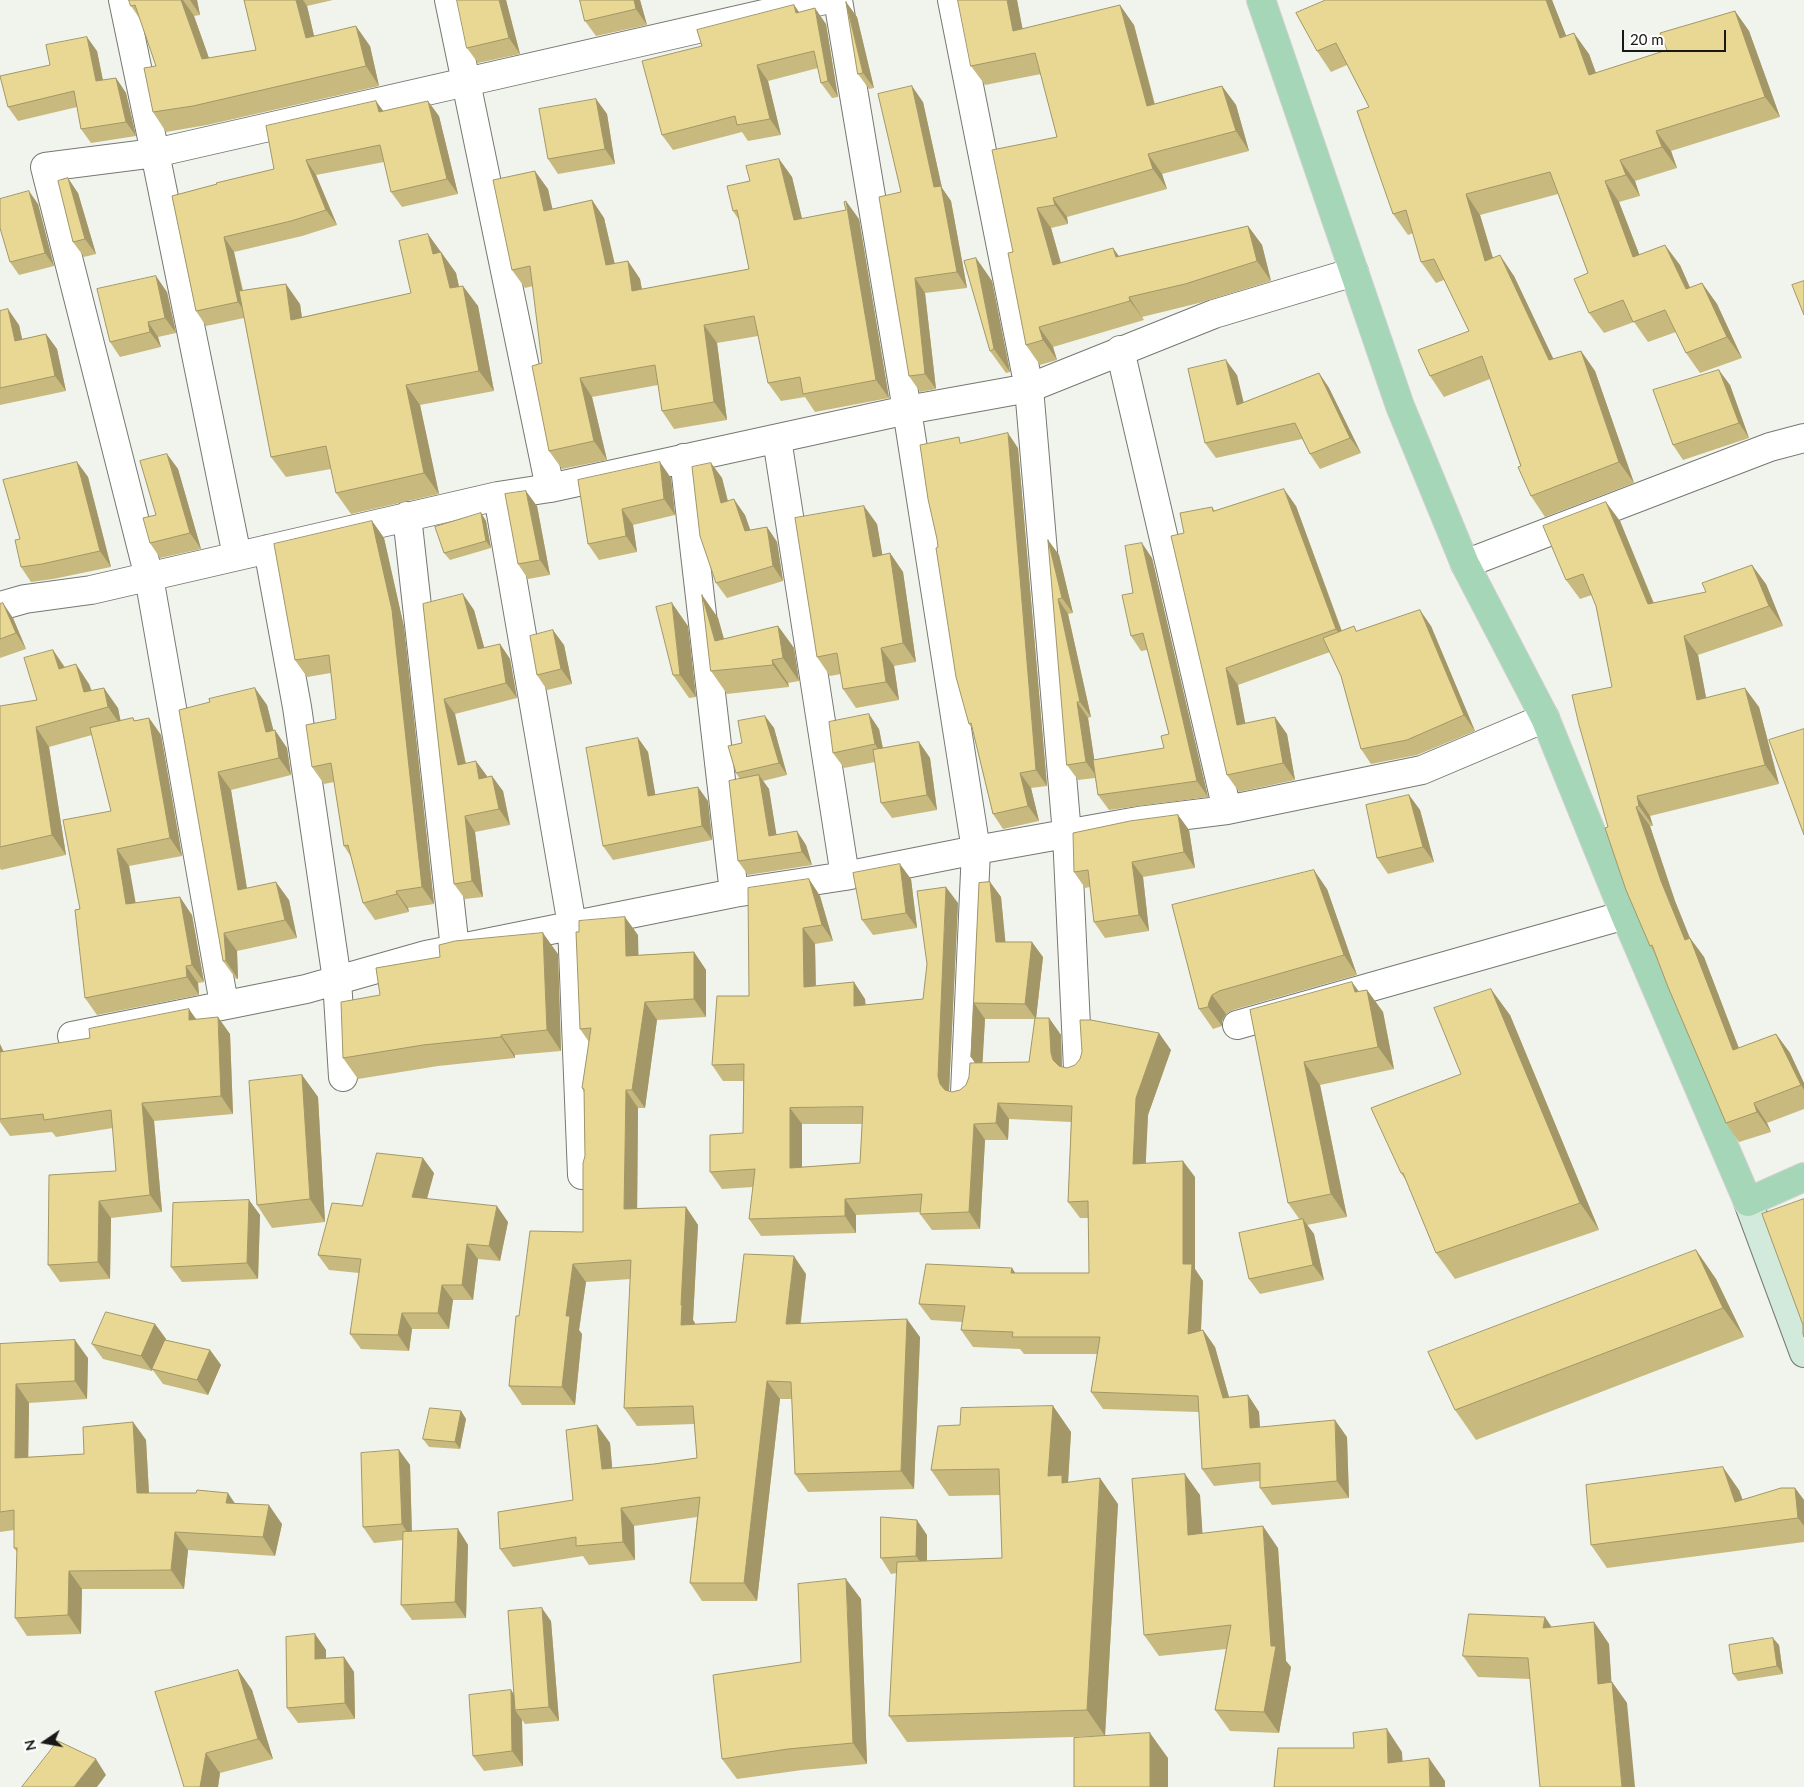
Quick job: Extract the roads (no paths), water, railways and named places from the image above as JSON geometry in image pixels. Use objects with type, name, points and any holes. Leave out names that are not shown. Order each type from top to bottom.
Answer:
[{"type":"main road","points":[[1261,0],[1400,406],[1465,564],[1545,718],[1625,915],[1748,1202],[1804,1353]]},
{"type":"main road","points":[[1748,1202],[1804,1177]]},
{"type":"street","points":[[123,0],[237,556]]},
{"type":"street","points":[[449,0],[550,488]]},
{"type":"street","points":[[224,1004],[149,577],[45,167],[155,153],[825,0]]},
{"type":"street","points":[[838,0],[976,850],[965,1093]]},
{"type":"street","points":[[952,0],[1029,388],[1067,834],[1078,1069]]},
{"type":"street","points":[[0,606],[26,599],[91,590],[498,496],[550,488],[906,410],[1029,388],[1214,314],[1354,272]]},
{"type":"street","points":[[1120,350],[1226,810]]},
{"type":"street","points":[[1465,564],[1770,446],[1804,438]]},
{"type":"street","points":[[777,439],[845,876]]},
{"type":"street","points":[[684,458],[734,893]]},
{"type":"street","points":[[498,496],[572,925],[582,1175]]},
{"type":"street","points":[[407,516],[455,949]]},
{"type":"street","points":[[268,549],[298,707],[337,980],[343,1077]]},
{"type":"street","points":[[72,1036],[306,989],[426,955],[734,893],[845,876],[1138,821],[1226,810],[1422,770],[1545,718]]},
{"type":"street","points":[[1237,1025],[1625,915]]}]
